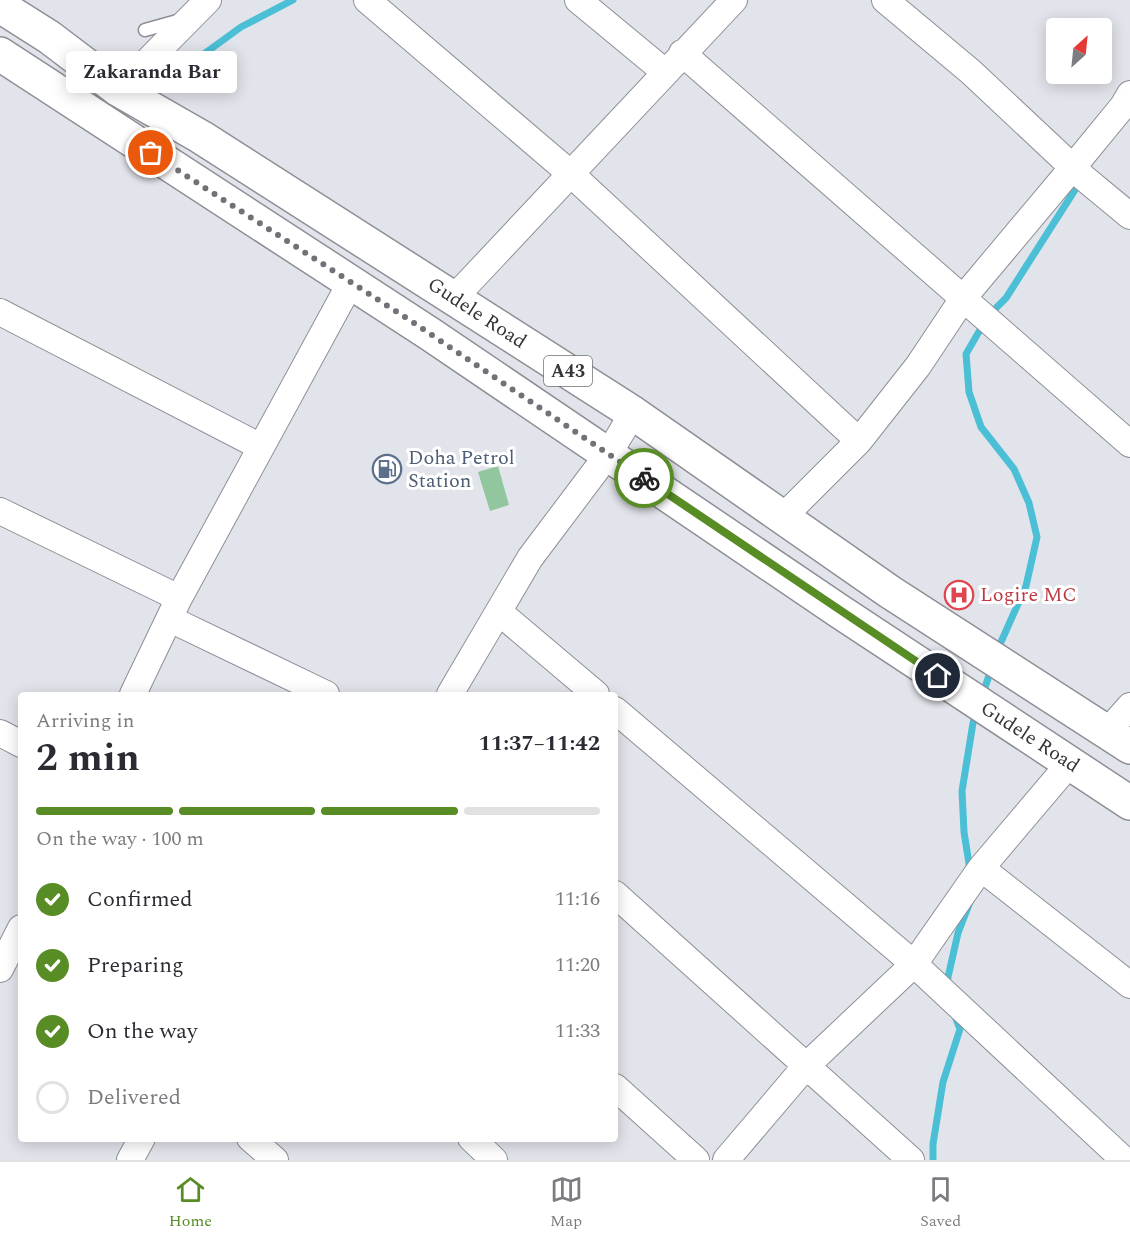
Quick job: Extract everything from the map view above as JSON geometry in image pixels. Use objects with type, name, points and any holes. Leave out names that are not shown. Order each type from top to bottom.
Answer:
[{"type":"highway","name":"Gudele Road","points":[[0,6],[60,38],[119,90],[201,137],[633,413],[890,592],[1119,740]]},
{"type":"highway","name":"Gudele Road","points":[[0,54],[609,453],[839,611],[1130,803]]},
{"type":"street","points":[[367,0],[571,174],[859,441]]},
{"type":"street","points":[[578,0],[665,72]]},
{"type":"street","points":[[454,298],[734,0]]},
{"type":"street","points":[[885,0],[971,72],[1073,167],[1130,216]]},
{"type":"street","points":[[119,90],[201,8]]},
{"type":"street","points":[[682,53],[1130,444]]},
{"type":"street","points":[[782,518],[859,441],[918,366],[964,297],[1123,106],[1130,94]]},
{"type":"street","points":[[134,692],[174,608],[351,282]]},
{"type":"street","points":[[0,312],[261,447]]},
{"type":"street","points":[[451,692],[530,558],[609,453],[633,413]]},
{"type":"street","points":[[0,511],[322,692]]},
{"type":"street","points":[[499,612],[594,692]]},
{"type":"street","points":[[1119,740],[1130,706]]},
{"type":"street","points":[[618,714],[914,964],[1124,1160]]},
{"type":"street","points":[[0,733],[18,742]]},
{"type":"street","points":[[726,1160],[805,1067],[914,964],[981,868],[1070,763]]},
{"type":"street","points":[[981,868],[1130,985]]},
{"type":"street","points":[[618,897],[911,1160]]},
{"type":"street","points":[[7,959],[18,935]]},
{"type":"street","points":[[618,1090],[696,1160]]},
{"type":"street","points":[[130,1160],[140,1142]]},
{"type":"street","points":[[255,1142],[275,1160]]},
{"type":"street","points":[[475,1142],[494,1160]]},
{"type":"lane","points":[[145,30],[201,8]]},
{"type":"green space","points":[[498,466],[509,505],[490,511],[478,472]]},
{"type":"waterway","points":[[164,83],[241,27],[293,0]]},
{"type":"waterway","points":[[990,314],[1006,298],[1080,182]]},
{"type":"waterway","points":[[984,323],[966,354],[969,392],[981,427],[1014,469],[1029,503],[1037,537],[1026,586],[997,651]]},
{"type":"waterway","points":[[982,696],[992,667]]},
{"type":"waterway","points":[[970,870],[964,832],[962,791],[976,712]]},
{"type":"waterway","points":[[946,986],[958,933],[970,902]]},
{"type":"waterway","points":[[933,1160],[933,1144],[943,1082],[960,1029],[954,1014]]},
{"type":"way so far","points":[[151,153],[411,321],[644,478]]},
{"type":"place","name":"Zakaranda Bar","points":[[151,153]]},
{"type":"place","name":"Doha Petrol Station","points":[[387,469]]},
{"type":"place","name":"Logire MC","points":[[959,595]]},
{"type":"route","points":[[644,478],[938,676]]}]
